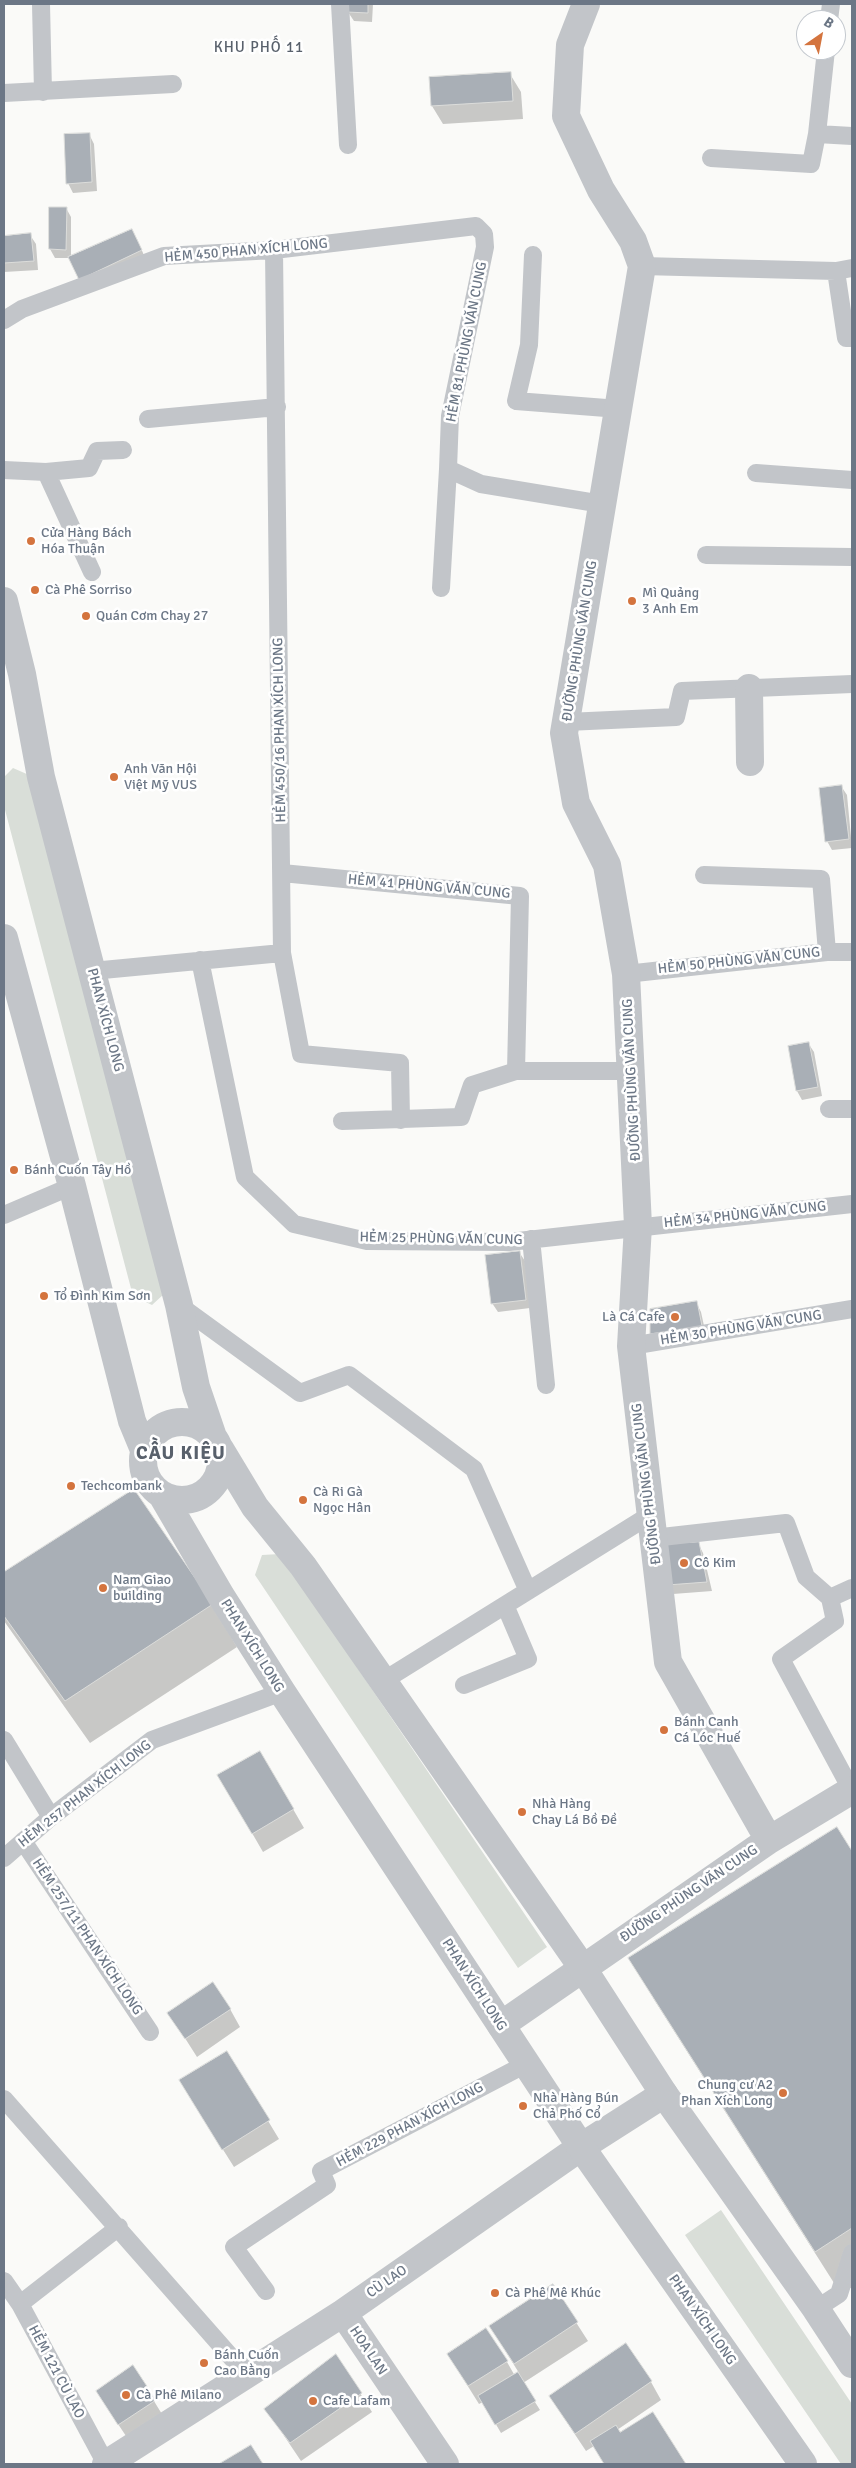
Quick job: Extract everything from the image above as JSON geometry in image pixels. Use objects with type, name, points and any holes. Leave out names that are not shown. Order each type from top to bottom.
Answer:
[{"type":"street","name":"ĐƯỜNG PHÙNG VĂN CUNG","points":[[501,2025],[769,1840],[668,1662],[631,1346],[638,1226],[626,974],[606,866],[576,803],[564,733],[642,266],[633,241],[601,190],[566,116],[570,45],[586,4]]},
{"type":"street","name":"PHAN XÍCH LONG","points":[[4,601],[13,675],[179,1305],[196,1387],[216,1443],[256,1507],[303,1566],[383,1681],[582,1968],[664,2094],[816,2309],[852,2364]]},
{"type":"street","points":[[749,688],[750,762]]},
{"type":"street","points":[[4,938],[72,1186],[132,1421],[144,1450]]},
{"type":"street","points":[[192,1423],[216,1443],[221,1463],[218,1476],[211,1488],[202,1496],[188,1500],[174,1500],[162,1495],[147,1481],[142,1460],[149,1439],[157,1430],[168,1424],[192,1423]]},
{"type":"street","name":"PHAN XÍCH LONG","points":[[162,1495],[220,1596],[526,2064],[581,2147],[803,2464]]},
{"type":"street","points":[[769,1840],[852,1791]]},
{"type":"street","name":"CÙ LAO","points":[[106,2464],[342,2313],[581,2147],[664,2094]]},
{"type":"street","name":"HOA LAN","points":[[342,2313],[445,2464]]},
{"type":"lane","points":[[41,4],[43,92]]},
{"type":"lane","points":[[340,4],[348,145]]},
{"type":"lane","points":[[711,158],[811,164],[817,134],[825,60]]},
{"type":"lane","points":[[4,93],[173,84]]},
{"type":"lane","points":[[817,134],[852,136]]},
{"type":"lane","name":"HẺM 450 PHAN XÍCH LONG","points":[[4,320],[22,309],[164,256],[274,250],[469,226]]},
{"type":"lane","name":"HẺM 81 PHÙNG VĂN CUNG","points":[[441,588],[450,416],[485,246],[482,231],[476,226],[469,226]]},
{"type":"lane","name":"HẺM 450/16 PHAN XÍCH LONG","points":[[274,250],[282,953],[301,1054],[400,1063],[401,1120]]},
{"type":"lane","points":[[534,255],[529,345],[516,401],[619,409]]},
{"type":"lane","points":[[642,266],[844,269],[846,338],[852,338]]},
{"type":"lane","points":[[148,419],[277,407]]},
{"type":"lane","points":[[4,470],[46,472],[89,468],[97,451],[123,450]]},
{"type":"lane","points":[[448,469],[481,484],[602,504]]},
{"type":"lane","points":[[46,472],[92,572]]},
{"type":"lane","points":[[756,473],[852,480]]},
{"type":"lane","points":[[706,555],[852,557]]},
{"type":"lane","points":[[567,722],[676,717],[682,691],[852,684]]},
{"type":"lane","name":"HẺM 41 PHÙNG VĂN CUNG","points":[[282,873],[520,896],[516,1071]]},
{"type":"lane","points":[[704,875],[821,879],[827,952]]},
{"type":"lane","name":"HẺM 50 PHÙNG VĂN CUNG","points":[[626,974],[827,952],[852,952]]},
{"type":"lane","points":[[92,971],[282,953]]},
{"type":"lane","name":"HẺM 25 PHÙNG VĂN CUNG","points":[[200,960],[245,1177],[294,1224],[367,1241],[509,1242],[638,1226]]},
{"type":"lane","points":[[342,1121],[461,1117],[472,1085],[516,1071],[632,1071]]},
{"type":"lane","points":[[829,1109],[852,1110]]},
{"type":"lane","points":[[4,1216],[72,1186]]},
{"type":"lane","name":"HẺM 34 PHÙNG VĂN CUNG","points":[[638,1226],[852,1204]]},
{"type":"lane","points":[[532,1240],[546,1385]]},
{"type":"lane","points":[[179,1305],[300,1393],[349,1375],[474,1469],[528,1591]]},
{"type":"lane","name":"HẺM 30 PHÙNG VĂN CUNG","points":[[631,1346],[852,1310]]},
{"type":"lane","points":[[383,1681],[528,1591],[652,1526],[786,1523],[806,1577],[830,1598],[835,1621],[781,1659],[852,1791]]},
{"type":"lane","points":[[830,1598],[852,1588]]},
{"type":"lane","points":[[464,1685],[528,1660],[505,1605]]},
{"type":"lane","name":"HẺM 257 PHAN XÍCH LONG","points":[[4,1858],[51,1817],[152,1740],[282,1692]]},
{"type":"lane","points":[[4,1740],[51,1817]]},
{"type":"lane","name":"HẺM 257/11 PHAN XÍCH LONG","points":[[23,1841],[150,2032]]},
{"type":"lane","name":"HẺM 229 PHAN XÍCH LONG","points":[[266,2291],[234,2247],[327,2185],[321,2172],[526,2064]]},
{"type":"lane","points":[[4,2100],[246,2374]]},
{"type":"lane","points":[[20,2304],[118,2227]]},
{"type":"lane","points":[[816,2309],[846,2296],[852,2253]]},
{"type":"lane","name":"HẺM 121 CÙ LAO","points":[[4,2282],[20,2304],[106,2464]]},
{"type":"shaded area","points":[[13,768],[29,775],[164,1294],[152,1305],[133,1296],[4,806],[4,777]]},
{"type":"shaded area","points":[[280,1554],[547,1947],[518,1968],[255,1575],[262,1555]]},
{"type":"shaded area","points":[[721,2210],[852,2404],[852,2464],[841,2464],[685,2235]]},
{"type":"building","points":[[347,4],[368,4],[368,13],[347,12]]},
{"type":"building","points":[[511,72],[513,101],[431,106],[429,77]]},
{"type":"building","points":[[90,133],[92,182],[66,184],[64,134]]},
{"type":"building","points":[[49,207],[67,207],[66,250],[49,249]]},
{"type":"building","points":[[132,229],[142,250],[79,280],[68,257]]},
{"type":"building","points":[[31,233],[34,261],[4,263],[4,236]]},
{"type":"building","points":[[842,785],[849,839],[825,842],[819,788]]},
{"type":"building","points":[[809,1042],[818,1087],[796,1091],[788,1046]]},
{"type":"building","points":[[520,1251],[526,1300],[491,1304],[485,1255]]},
{"type":"building","name":"Là Cá Cafe","points":[[697,1301],[702,1326],[650,1334],[650,1309]]},
{"type":"building","name":"Nam Giao building","points":[[134,1489],[213,1604],[65,1701],[4,1616],[4,1572]]},
{"type":"building","name":"Cô Kim","points":[[699,1542],[707,1582],[667,1585],[662,1544]]},
{"type":"building","points":[[260,1751],[294,1809],[252,1834],[217,1775]]},
{"type":"building","name":"Chung cư A2 Phan Xích Long","points":[[837,1827],[852,1851],[852,2228],[815,2252],[628,1958]]},
{"type":"building","points":[[213,1982],[231,2009],[185,2039],[167,2013]]},
{"type":"building","points":[[227,2051],[270,2120],[222,2150],[179,2080]]},
{"type":"building","points":[[553,2284],[578,2322],[514,2364],[489,2326]]},
{"type":"building","points":[[486,2328],[508,2361],[468,2386],[447,2354]]},
{"type":"building","points":[[626,2343],[652,2381],[575,2434],[549,2396]]},
{"type":"building","name":"Cafe Lafam","points":[[336,2354],[362,2393],[290,2443],[264,2409]]},
{"type":"building","name":"Cà Phê Milano","points":[[133,2365],[156,2400],[118,2425],[96,2391]]},
{"type":"building","points":[[518,2372],[536,2401],[495,2425],[478,2396]]},
{"type":"building","points":[[653,2412],[686,2464],[604,2464],[590,2441],[616,2425],[620,2432]]},
{"type":"building","points":[[251,2445],[263,2464],[219,2464]]},
{"type":"place","name":"Cửa Hàng Bách Hóa Thuận","points":[[31,541]]},
{"type":"place","name":"Cà Phê Sorriso","points":[[35,590]]},
{"type":"place","name":"Mì Quảng 3 Anh Em","points":[[632,601]]},
{"type":"place","name":"Quán Cơm Chay 27","points":[[86,616]]},
{"type":"place","name":"Anh Văn Hội Việt Mỹ VUS","points":[[114,777]]},
{"type":"place","name":"Bánh Cuốn Tây Hồ","points":[[14,1170]]},
{"type":"place","name":"Tổ Đình Kim Sơn","points":[[44,1296]]},
{"type":"place","name":"Là Cá Cafe","points":[[675,1317]]},
{"type":"place","name":"Techcombank","points":[[71,1486]]},
{"type":"place","name":"Cà Ri Gà Ngọc Hân","points":[[303,1500]]},
{"type":"place","name":"Cô Kim","points":[[684,1563]]},
{"type":"place","name":"Nam Giao building","points":[[103,1588]]},
{"type":"place","name":"Bánh Canh Cá Lóc Huế","points":[[664,1730]]},
{"type":"place","name":"Nhà Hàng Chay Lá Bồ Đề","points":[[522,1812]]},
{"type":"place","name":"Chung cư A2 Phan Xích Long","points":[[783,2093]]},
{"type":"place","name":"Nhà Hàng Bún Chả Phố Cổ","points":[[523,2106]]},
{"type":"place","name":"Cà Phê Mê Khúc","points":[[495,2293]]},
{"type":"place","name":"Bánh Cuốn Cao Bằng","points":[[204,2363]]},
{"type":"place","name":"Cà Phê Milano","points":[[126,2395]]},
{"type":"place","name":"Cafe Lafam","points":[[313,2401]]},
{"type":"district","name":"KHU PHỐ 11","points":[[259,48]]},
{"type":"district","name":"CẦU KIỆU","points":[[181,1454]]}]
